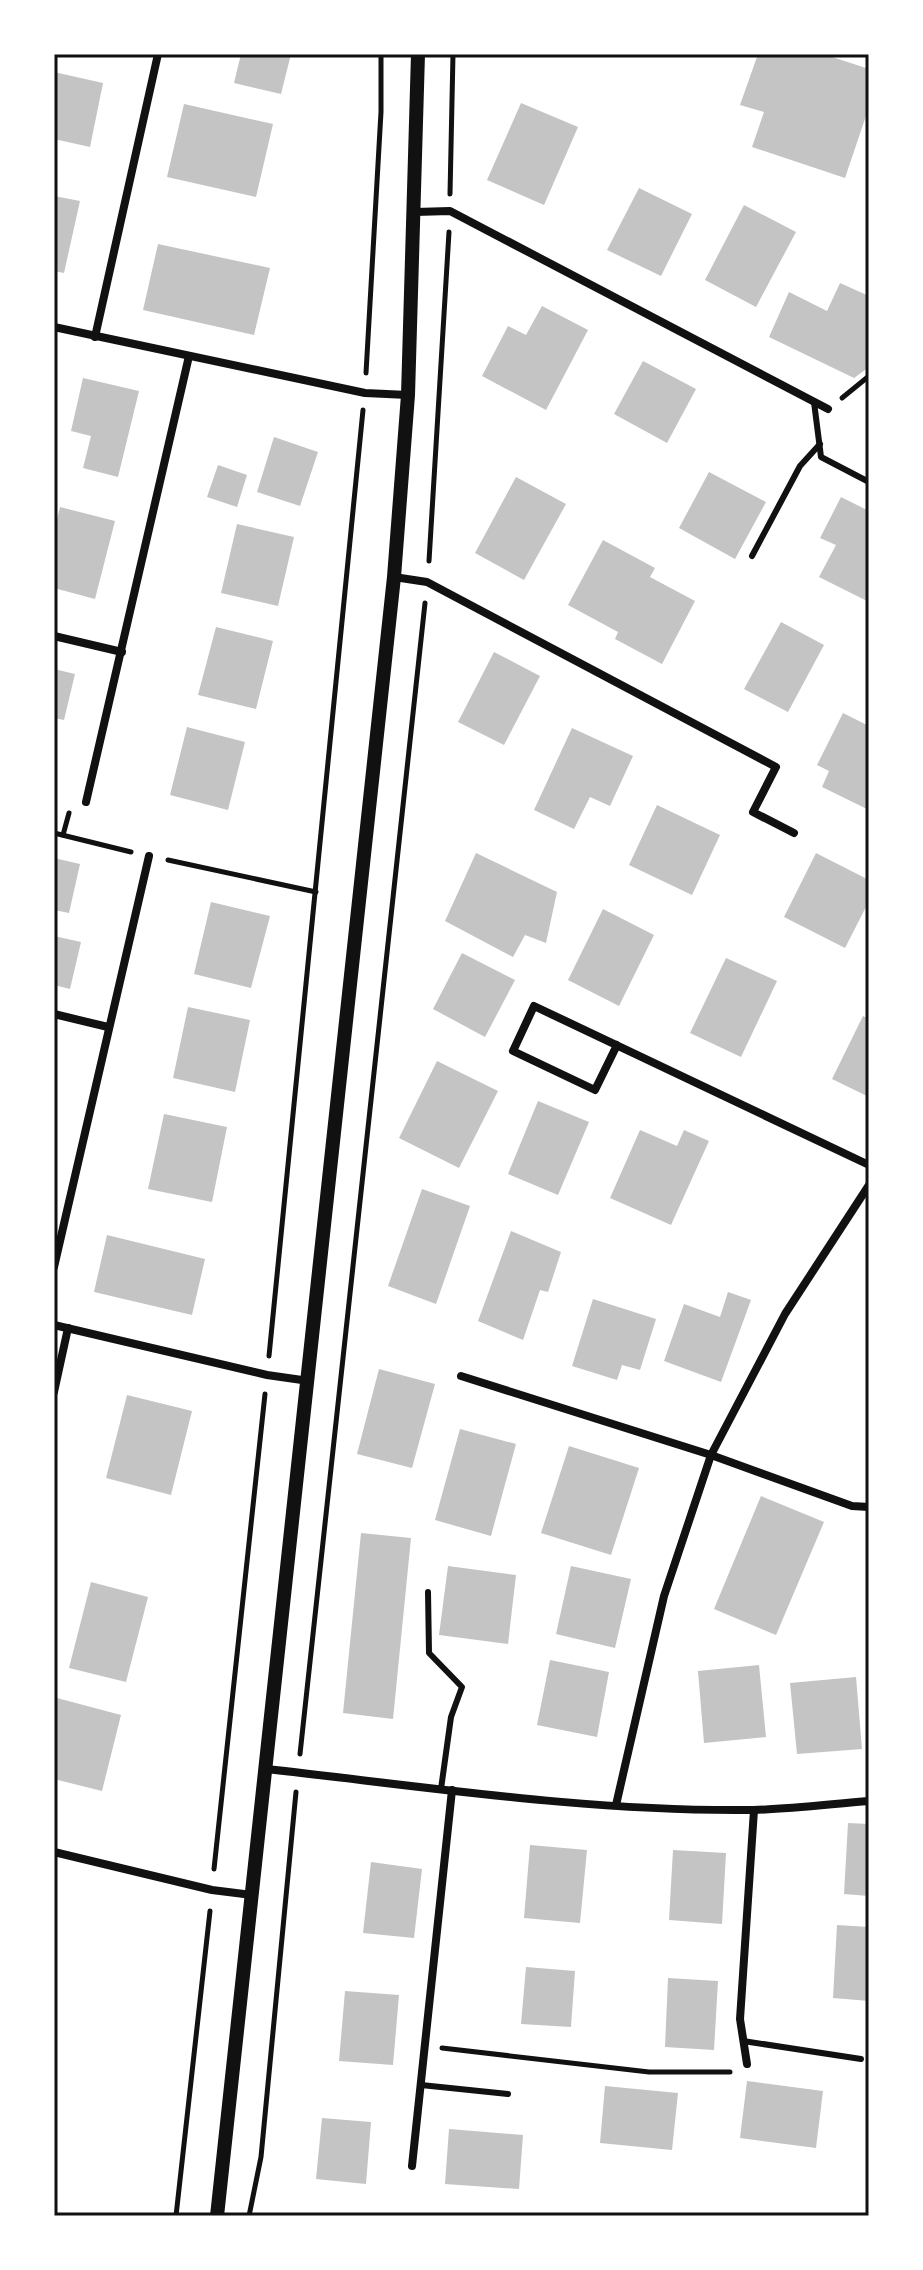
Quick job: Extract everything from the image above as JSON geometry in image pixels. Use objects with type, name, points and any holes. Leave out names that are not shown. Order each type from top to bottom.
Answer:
[{"type":"street","points":[[95,337],[158,54]]},
{"type":"street","points":[[217,2216],[394,577],[408,395],[418,54]]},
{"type":"street","points":[[415,212],[450,211],[828,409]]},
{"type":"street","points":[[54,327],[365,393],[408,395]]},
{"type":"street","points":[[86,802],[189,356]]},
{"type":"street","points":[[394,577],[427,582],[776,767],[753,812],[794,833]]},
{"type":"street","points":[[54,636],[122,652]]},
{"type":"street","points":[[54,1267],[149,856]]},
{"type":"street","points":[[617,1045],[595,1090],[513,1051],[534,1006],[617,1045],[869,1165]]},
{"type":"street","points":[[54,1014],[108,1027]]},
{"type":"street","points":[[616,1805],[664,1596],[711,1455],[785,1314],[869,1185]]},
{"type":"street","points":[[54,1325],[267,1375],[309,1381]]},
{"type":"street","points":[[54,1392],[68,1328]]},
{"type":"street","points":[[461,1376],[711,1455],[852,1506],[869,1507]]},
{"type":"street","points":[[267,1769],[616,1805],[754,1810],[869,1801]]},
{"type":"street","points":[[412,2166],[452,1790]]},
{"type":"street","points":[[747,2064],[740,2019],[754,1810]]},
{"type":"street","points":[[54,1852],[212,1890],[253,1895]]},
{"type":"lane","points":[[814,402],[821,457],[869,482]]},
{"type":"lane","points":[[752,556],[800,466],[820,444]]},
{"type":"lane","points":[[428,1592],[429,1653],[462,1687],[451,1717],[441,1789]]},
{"type":"lane","points":[[743,2041],[861,2059]]},
{"type":"lane","points":[[421,2085],[508,2094]]},
{"type":"path","points":[[176,2216],[267,1375],[365,393],[381,112],[381,54]]},
{"type":"path","points":[[249,2216],[261,2157],[298,1772],[427,582],[450,211],[453,54]]},
{"type":"path","points":[[828,409],[869,376]]},
{"type":"path","points":[[54,833],[316,892]]},
{"type":"path","points":[[425,2046],[649,2072],[727,2074],[747,2064]]},
{"type":"building","points":[[241,54],[291,54],[281,94],[234,83]]},
{"type":"building","points":[[758,54],[823,54],[869,69],[869,107],[845,178],[752,147],[764,112],[740,105]]},
{"type":"building","points":[[54,72],[103,83],[90,147],[54,139]]},
{"type":"building","points":[[521,103],[578,127],[544,205],[487,180]]},
{"type":"building","points":[[184,104],[273,124],[256,197],[167,177]]},
{"type":"building","points":[[639,188],[692,214],[661,276],[607,250]]},
{"type":"building","points":[[54,196],[80,201],[64,273],[54,271]]},
{"type":"building","points":[[744,205],[796,232],[756,307],[705,280]]},
{"type":"building","points":[[158,244],[270,268],[254,335],[143,310]]},
{"type":"building","points":[[840,283],[869,296],[869,367],[854,378],[769,337],[789,292],[827,311]]},
{"type":"building","points":[[542,306],[588,330],[546,410],[482,376],[508,326],[526,335]]},
{"type":"building","points":[[643,361],[696,389],[667,443],[614,414]]},
{"type":"building","points":[[83,378],[139,391],[118,477],[83,468],[91,436],[71,431]]},
{"type":"building","points":[[274,437],[318,452],[300,506],[257,492]]},
{"type":"building","points":[[218,465],[247,475],[237,507],[207,497]]},
{"type":"building","points":[[709,472],[766,502],[735,559],[679,528]]},
{"type":"building","points":[[516,477],[566,504],[524,580],[475,553]]},
{"type":"building","points":[[841,497],[869,511],[869,602],[819,577],[836,545],[820,538]]},
{"type":"building","points":[[60,507],[115,521],[95,599],[54,588],[54,533]]},
{"type":"building","points":[[237,524],[294,537],[278,606],[221,593]]},
{"type":"building","points":[[603,540],[655,568],[650,577],[695,601],[662,664],[615,639],[618,632],[568,605]]},
{"type":"building","points":[[781,622],[824,645],[788,712],[744,689]]},
{"type":"building","points":[[216,627],[273,641],[256,709],[198,695]]},
{"type":"building","points":[[494,652],[540,676],[504,745],[458,722]]},
{"type":"building","points":[[54,669],[75,674],[64,720],[54,718]]},
{"type":"building","points":[[843,713],[869,726],[869,810],[822,787],[829,771],[817,765]]},
{"type":"building","points":[[187,727],[245,742],[228,810],[170,795]]},
{"type":"building","points":[[572,728],[633,756],[610,806],[590,797],[574,829],[534,810]]},
{"type":"building","points":[[657,805],[720,835],[692,895],[629,865]]},
{"type":"building","points":[[476,853],[557,892],[546,943],[525,935],[513,957],[445,921]]},
{"type":"building","points":[[816,853],[869,880],[869,901],[845,948],[784,917]]},
{"type":"building","points":[[54,858],[80,864],[69,913],[54,910]]},
{"type":"building","points":[[211,902],[270,916],[251,988],[194,974]]},
{"type":"building","points":[[603,909],[654,935],[619,1006],[568,980]]},
{"type":"building","points":[[54,936],[81,942],[70,989],[54,985]]},
{"type":"building","points":[[462,953],[515,980],[485,1037],[433,1009]]},
{"type":"building","points":[[726,958],[777,981],[741,1057],[690,1033]]},
{"type":"building","points":[[188,1007],[250,1020],[235,1092],[173,1078]]},
{"type":"building","points":[[863,1016],[869,1019],[869,1097],[832,1079]]},
{"type":"building","points":[[437,1061],[498,1091],[459,1168],[399,1138]]},
{"type":"building","points":[[538,1101],[589,1122],[558,1195],[508,1174]]},
{"type":"building","points":[[164,1114],[227,1127],[212,1202],[148,1189]]},
{"type":"building","points":[[640,1130],[677,1146],[684,1130],[709,1141],[671,1225],[610,1198]]},
{"type":"building","points":[[422,1189],[470,1206],[436,1304],[388,1286]]},
{"type":"building","points":[[511,1231],[561,1252],[548,1292],[540,1290],[523,1340],[478,1321]]},
{"type":"building","points":[[107,1235],[205,1259],[192,1315],[94,1292]]},
{"type":"building","points":[[728,1292],[751,1300],[721,1382],[664,1361],[684,1304],[720,1317]]},
{"type":"building","points":[[593,1299],[656,1319],[640,1370],[622,1365],[617,1380],[572,1366]]},
{"type":"building","points":[[379,1369],[435,1384],[412,1468],[357,1454]]},
{"type":"building","points":[[127,1395],[192,1411],[171,1495],[106,1478]]},
{"type":"building","points":[[460,1429],[516,1444],[491,1536],[435,1520]]},
{"type":"building","points":[[569,1446],[639,1468],[611,1555],[541,1533]]},
{"type":"building","points":[[761,1496],[824,1522],[776,1635],[714,1609]]},
{"type":"building","points":[[361,1533],[411,1538],[393,1719],[343,1713]]},
{"type":"building","points":[[448,1566],[516,1575],[508,1644],[439,1635]]},
{"type":"building","points":[[571,1566],[631,1579],[615,1648],[556,1634]]},
{"type":"building","points":[[91,1582],[148,1597],[126,1682],[69,1668]]},
{"type":"building","points":[[550,1660],[609,1672],[597,1737],[537,1725]]},
{"type":"building","points":[[759,1665],[766,1737],[704,1743],[698,1671]]},
{"type":"building","points":[[856,1677],[862,1749],[797,1754],[790,1683]]},
{"type":"building","points":[[57,1698],[121,1715],[102,1791],[54,1779],[54,1710]]},
{"type":"building","points":[[848,1823],[869,1824],[869,1896],[844,1894]]},
{"type":"building","points":[[530,1845],[587,1850],[580,1923],[524,1918]]},
{"type":"building","points":[[673,1850],[726,1853],[722,1924],[669,1920]]},
{"type":"building","points":[[371,1862],[422,1869],[414,1938],[363,1933]]},
{"type":"building","points":[[837,1925],[869,1927],[869,2001],[833,1998]]},
{"type":"building","points":[[526,1967],[575,1971],[571,2027],[521,2024]]},
{"type":"building","points":[[668,1978],[718,1981],[714,2050],[665,2047]]},
{"type":"building","points":[[345,1991],[399,1995],[393,2065],[339,2061]]},
{"type":"building","points":[[747,2081],[823,2091],[816,2148],[740,2138]]},
{"type":"building","points":[[605,2086],[678,2093],[672,2150],[600,2143]]},
{"type":"building","points":[[322,2118],[371,2122],[366,2184],[316,2179]]},
{"type":"building","points":[[449,2129],[523,2135],[519,2189],[445,2184]]}]
